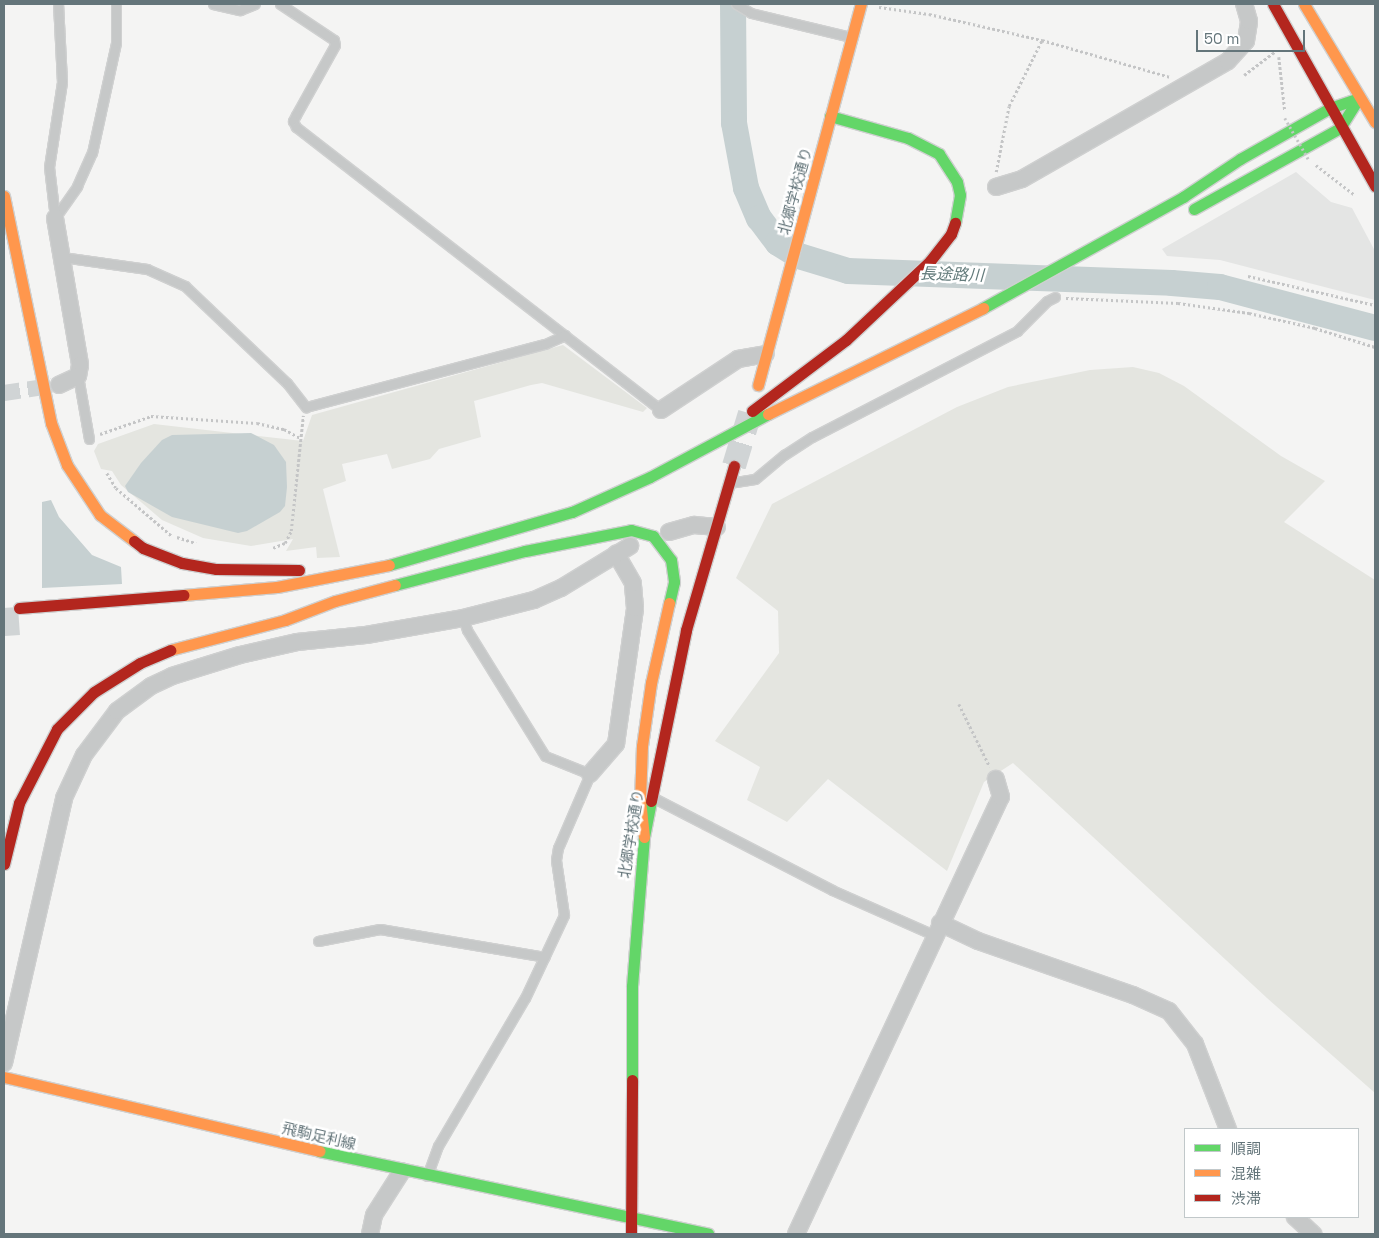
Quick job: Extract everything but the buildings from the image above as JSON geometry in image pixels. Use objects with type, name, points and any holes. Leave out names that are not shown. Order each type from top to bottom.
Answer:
[{"type":"main road","name":"北郷学校通り","points":[[758,385],[861,4]]},
{"type":"main road","points":[[1273,4],[1340,128],[1375,186]]},
{"type":"main road","points":[[1304,4],[1375,122]]},
{"type":"main road","points":[[19,608],[277,587],[351,573],[572,512],[650,477],[711,442],[996,302],[1086,252],[1330,108],[1359,98]]},
{"type":"main road","points":[[1186,213],[1340,128],[1359,98]]},
{"type":"main road","points":[[711,442],[846,340],[896,293],[942,246],[951,234],[960,208],[958,182],[946,162],[925,145],[908,138],[830,116]]},
{"type":"main road","points":[[4,196],[51,424],[67,465],[100,515],[143,548],[182,563],[216,569],[351,573]]},
{"type":"main road","points":[[920,353],[1041,291]]},
{"type":"main road","name":"北郷学校通り","points":[[630,1217],[632,986],[644,837],[686,630],[734,466]]},
{"type":"main road","points":[[525,551],[578,528]]},
{"type":"main road","points":[[4,864],[20,803],[33,771],[57,729],[94,692],[117,675],[172,649],[285,620],[334,601],[525,551],[631,530],[653,536],[671,560],[674,582],[671,606],[652,683],[642,746],[640,800],[644,837]]},
{"type":"main road","points":[[296,601],[334,601]]},
{"type":"main road","points":[[19,621],[108,614]]},
{"type":"main road","name":"飛駒足利線","points":[[4,1077],[402,1171],[708,1234]]},
{"type":"main road","points":[[630,1217],[630,1234]]},
{"type":"street","points":[[996,186],[1022,179],[1228,61],[1242,47],[1249,21],[1244,4]]},
{"type":"street","points":[[1359,98],[1375,90]]},
{"type":"street","points":[[55,218],[80,365],[78,376],[59,385]]},
{"type":"street","points":[[661,410],[738,359],[766,354]]},
{"type":"street","points":[[669,532],[694,525],[716,527]]},
{"type":"street","points":[[4,1062],[64,798],[84,754],[118,711],[151,686],[172,676],[240,655],[297,642],[366,635],[463,618],[534,600],[623,550],[633,583],[635,608],[616,744],[590,774]]},
{"type":"street","points":[[796,1234],[937,929],[1001,797],[996,779]]},
{"type":"street","points":[[937,929],[978,941],[1134,995],[1169,1011],[1195,1044],[1228,1128]]},
{"type":"street","points":[[370,1234],[374,1215],[402,1171]]},
{"type":"street","points":[[1296,1218],[1313,1234]]},
{"type":"lane","points":[[55,218],[49,167],[62,82],[58,4]]},
{"type":"lane","points":[[55,218],[77,186],[92,153],[115,50],[116,4]]},
{"type":"lane","points":[[213,4],[240,10],[255,4]]},
{"type":"lane","points":[[280,4],[334,40],[335,45],[296,115],[296,127],[661,410]]},
{"type":"lane","points":[[736,4],[751,14],[852,38]]},
{"type":"lane","points":[[62,257],[147,269],[185,286],[287,383],[306,408],[546,344],[565,335]]},
{"type":"lane","points":[[729,483],[755,479],[784,455],[812,437],[1017,331],[1047,301],[1055,297]]},
{"type":"lane","points":[[78,376],[89,439]]},
{"type":"lane","points":[[427,1176],[438,1146],[482,1075],[545,957],[564,915],[556,860],[558,848],[590,774],[545,756],[467,630],[463,618]]},
{"type":"lane","points":[[651,797],[832,890],[937,929]]},
{"type":"lane","points":[[318,941],[380,929],[545,957]]},
{"type":"path","points":[[861,4],[929,14],[1042,40],[1186,84]]},
{"type":"path","points":[[996,186],[1000,144],[1009,106],[1042,40]]},
{"type":"path","points":[[1244,76],[1281,46]]},
{"type":"path","points":[[1279,61],[1285,118],[1309,160],[1348,190]]},
{"type":"path","points":[[1248,276],[1375,305]]},
{"type":"path","points":[[1055,297],[1178,302],[1249,313],[1315,328],[1375,347]]},
{"type":"path","points":[[265,549],[285,543],[291,531],[300,438],[306,408]]},
{"type":"path","points":[[89,439],[151,416],[257,423],[284,429],[300,438]]},
{"type":"path","points":[[107,473],[116,488],[172,536],[200,544]]},
{"type":"path","points":[[959,704],[996,779]]},
{"type":"shaded area","points":[[1296,172],[1331,202],[1352,208],[1375,251],[1375,300],[1220,260],[1167,256],[1162,249]]},
{"type":"shaded area","points":[[563,345],[647,408],[643,412],[542,383],[531,385],[474,401],[481,437],[439,449],[430,459],[392,469],[387,454],[342,464],[346,481],[323,489],[340,557],[317,558],[316,547],[286,551],[293,539],[251,546],[203,538],[162,520],[121,485],[112,471],[101,469],[94,451],[98,444],[154,424],[303,441],[312,415]]},
{"type":"shaded area","points":[[1133,367],[1159,373],[1184,386],[1281,456],[1325,481],[1284,522],[1375,580],[1375,1093],[1267,998],[1013,763],[984,782],[947,871],[828,779],[787,822],[747,800],[760,767],[715,741],[779,653],[778,611],[736,578],[772,504],[957,407],[1008,387],[1090,370]]},
{"type":"shaded area","points":[[251,433],[274,445],[286,462],[287,487],[285,506],[280,512],[247,531],[238,533],[172,517],[128,492],[125,486],[141,463],[162,440],[172,435]]},
{"type":"shaded area","points":[[51,500],[59,517],[92,555],[121,567],[122,584],[42,588],[42,502]]},
{"type":"waterway","name":"長途路川","points":[[733,4],[734,123],[746,188],[759,218],[778,243],[799,256],[848,271],[1172,283],[1220,287],[1375,328]]},
{"type":"tunnel","points":[[4,393],[51,386]]},
{"type":"tunnel","points":[[734,466],[750,413]]},
{"type":"tunnel","points":[[4,622],[19,621]]},
{"type":"traffic: fast","points":[[1194,209],[1340,128],[1359,98]]},
{"type":"traffic: fast","points":[[983,308],[1183,197],[1240,159],[1330,108],[1359,98]]},
{"type":"traffic: fast","points":[[830,116],[908,138],[939,154],[957,182],[960,195],[955,223]]},
{"type":"traffic: fast","points":[[389,565],[572,512],[650,477],[768,414]]},
{"type":"traffic: fast","points":[[395,585],[525,551],[631,530],[653,536],[671,560],[674,582],[669,603]]},
{"type":"traffic: fast","points":[[632,1080],[632,986],[644,837],[651,801]]},
{"type":"traffic: fast","points":[[319,1151],[708,1234]]},
{"type":"traffic: slow","points":[[758,385],[861,4]]},
{"type":"traffic: slow","points":[[1304,4],[1375,122]]},
{"type":"traffic: slow","points":[[4,196],[51,423],[67,465],[100,515],[134,541]]},
{"type":"traffic: slow","points":[[768,414],[983,308]]},
{"type":"traffic: slow","points":[[183,595],[277,587],[389,565]]},
{"type":"traffic: slow","points":[[170,650],[285,620],[335,601],[395,585]]},
{"type":"traffic: slow","points":[[644,837],[640,800],[642,746],[651,683],[669,603]]},
{"type":"traffic: slow","points":[[4,1077],[319,1151]]},
{"type":"traffic: jam","points":[[1273,4],[1375,186]]},
{"type":"traffic: jam","points":[[752,411],[846,340],[930,261],[951,234],[955,223]]},
{"type":"traffic: jam","points":[[651,801],[686,630],[734,466]]},
{"type":"traffic: jam","points":[[134,541],[143,548],[182,563],[216,569],[299,570]]},
{"type":"traffic: jam","points":[[19,608],[183,595]]},
{"type":"traffic: jam","points":[[4,864],[19,803],[57,729],[94,692],[140,663],[170,650]]},
{"type":"traffic: jam","points":[[631,1234],[632,1080]]}]
